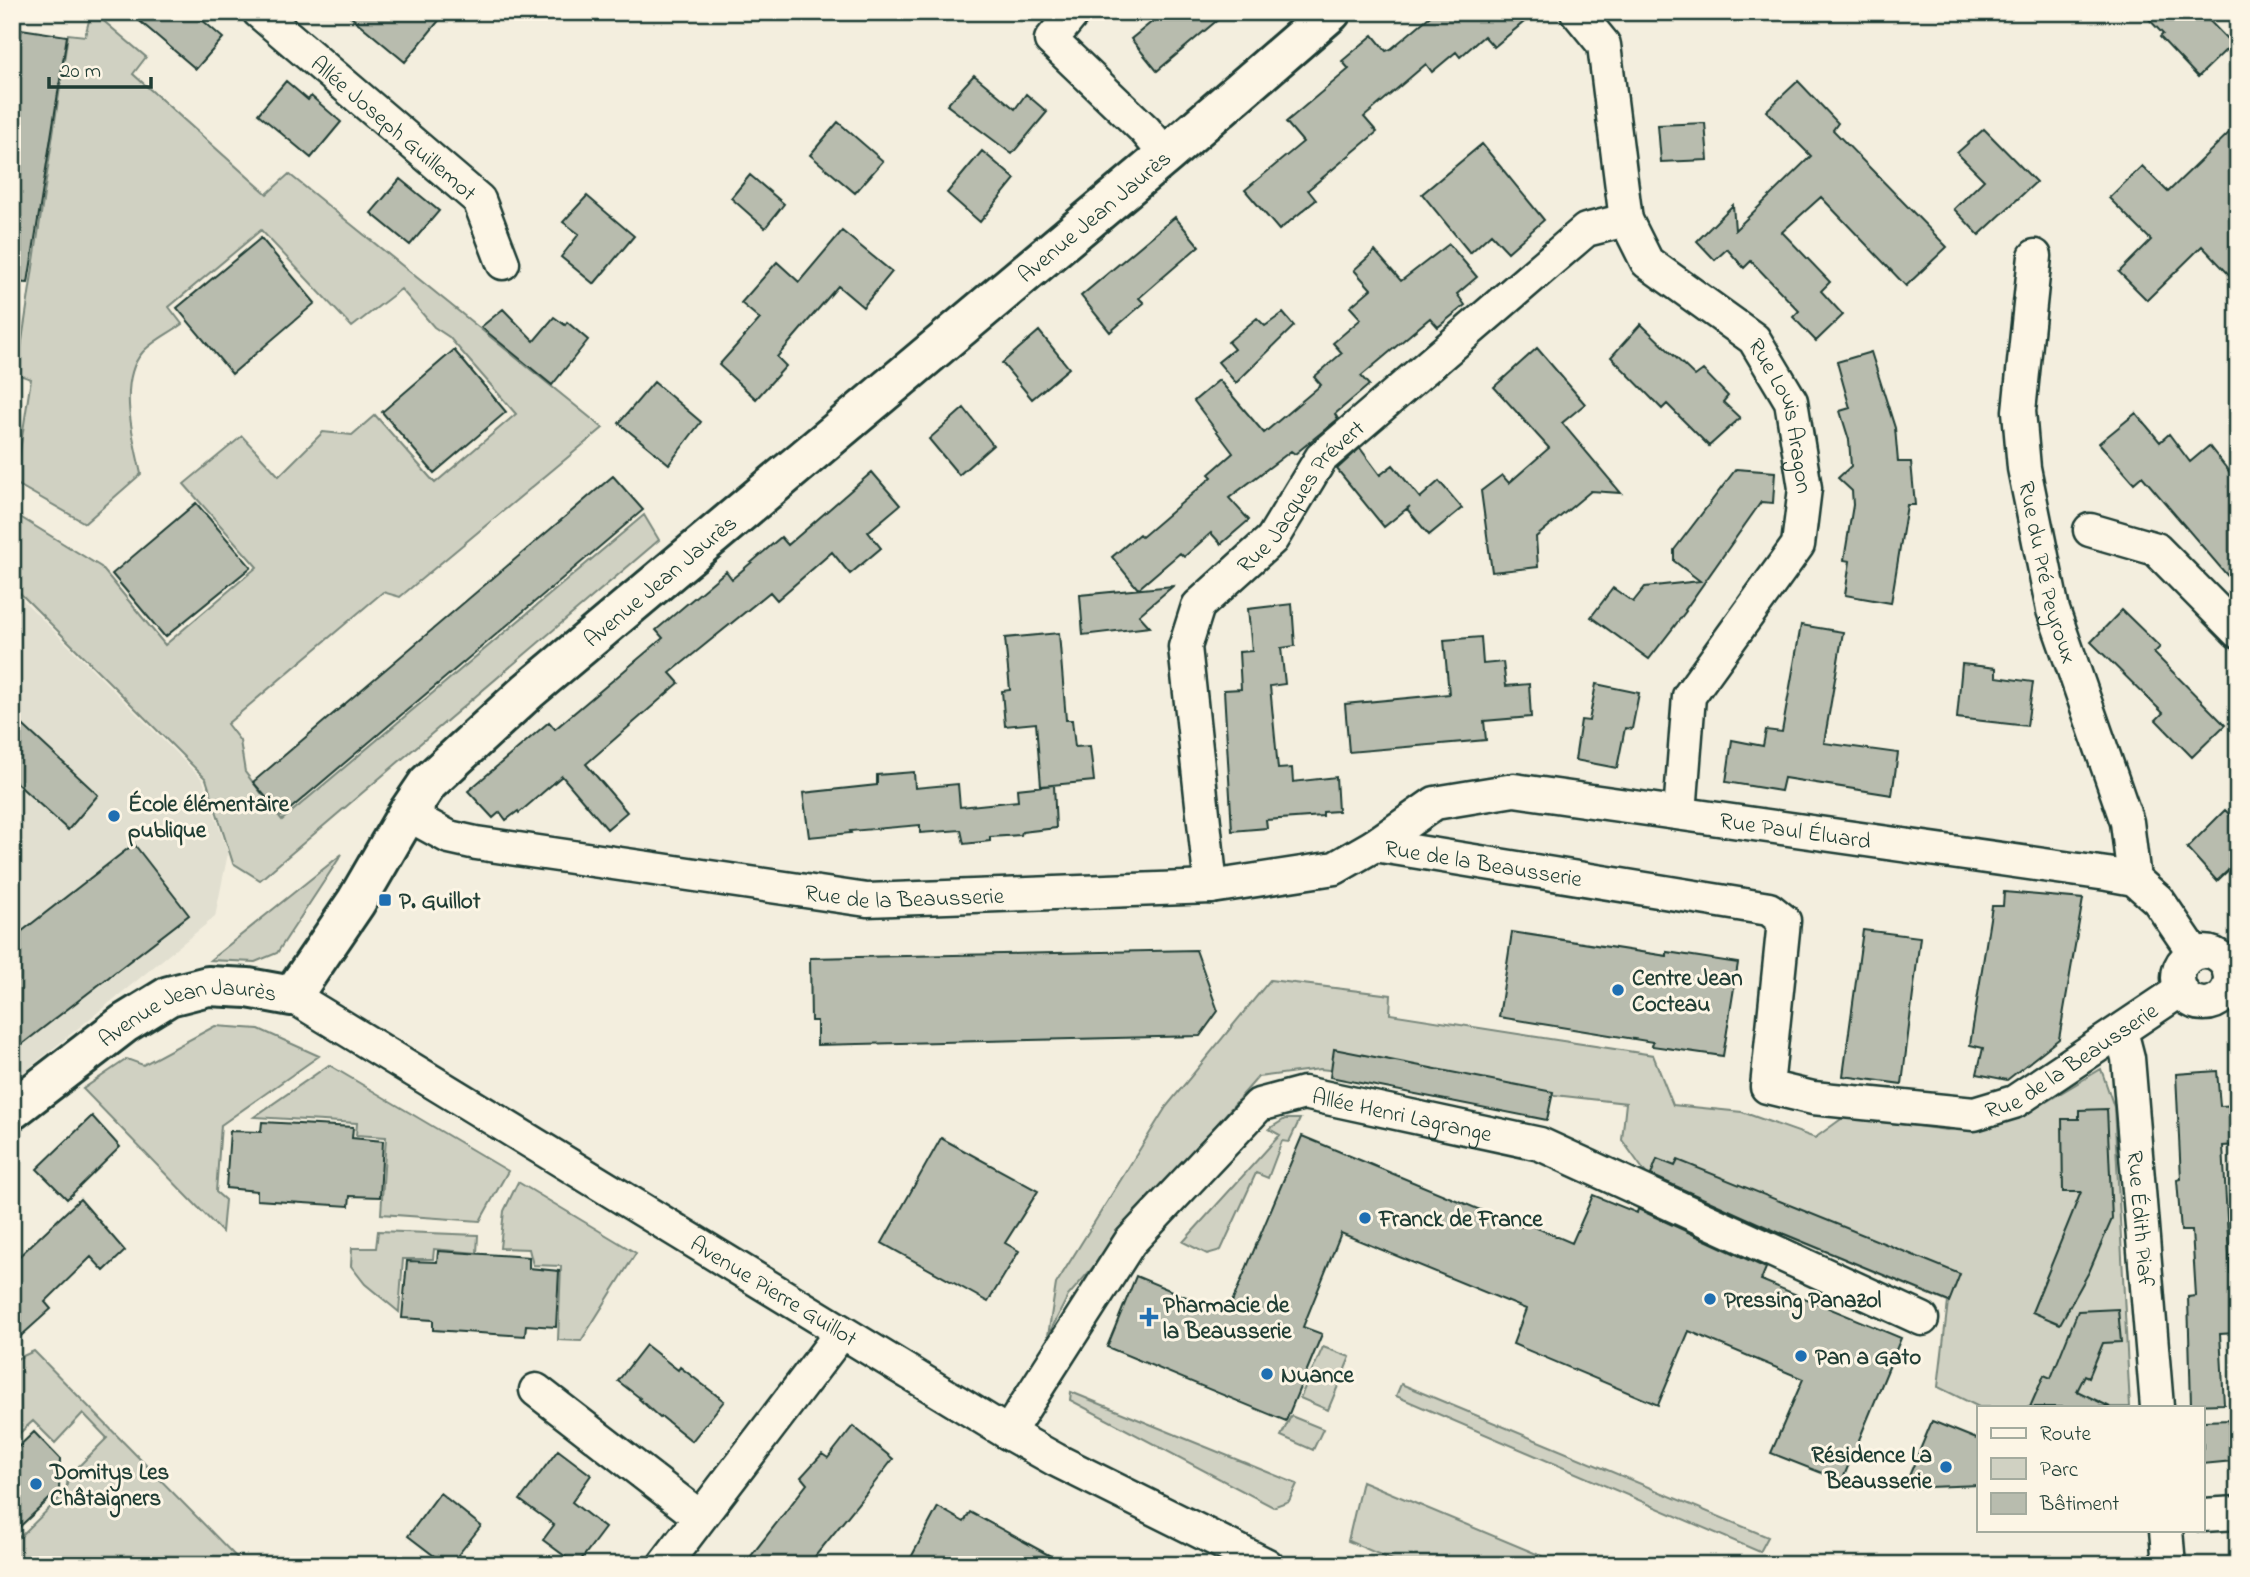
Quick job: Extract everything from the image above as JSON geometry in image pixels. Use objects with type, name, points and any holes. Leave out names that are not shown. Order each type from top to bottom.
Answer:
[{"type":"main road","name":"Avenue Jean Jaurès","points":[[12,1110],[125,1023],[169,996],[208,986],[248,988],[292,996],[356,902],[428,783],[528,691],[1166,155],[1331,12]]},
{"type":"street","name":"Allée Joseph Guillemot","points":[[260,12],[480,200],[503,262]]},
{"type":"street","points":[[1074,12],[1051,40],[1145,130],[1166,155]]},
{"type":"street","name":"Rue Louis Aragon","points":[[1577,12],[1604,46],[1626,220],[1647,262],[1754,339],[1791,401],[1805,488],[1798,545],[1689,696],[1680,813]]},
{"type":"street","name":"Rue Jacques Prévert","points":[[1211,887],[1185,647],[1198,606],[1272,539],[1321,458],[1587,230],[1626,220]]},
{"type":"street","name":"Rue du Pré Peyroux","points":[[2035,256],[2019,411],[2024,468],[2053,610],[2127,822],[2134,879]]},
{"type":"street","points":[[2090,530],[2156,549],[2238,632]]},
{"type":"street","name":"Rue Paul Éluard","points":[[1375,845],[1435,803],[1514,790],[2134,879]]},
{"type":"street","name":"Rue de la Beausserie","points":[[407,814],[449,837],[476,843],[867,900],[1211,887],[1335,868],[1375,845],[1769,909],[1784,921],[1767,1087],[1813,1098],[1974,1114],[2014,1102],[2180,990]]},
{"type":"street","points":[[2134,879],[2218,953],[2230,975],[2227,991],[2230,1004],[2199,1004],[2185,997],[2180,990],[2178,973],[2186,958],[2218,953]]},
{"type":"street","name":"Avenue Pierre Guillot","points":[[292,996],[1008,1433],[1056,1460],[1267,1565]]},
{"type":"street","name":"Rue Édith Piaf","points":[[2121,1031],[2127,1050],[2131,1083],[2157,1406]]},
{"type":"street","name":"Allée Henri Lagrange","points":[[1008,1433],[1130,1242],[1259,1105],[1304,1093],[1540,1144],[1922,1319]]},
{"type":"street","points":[[664,1565],[841,1333]]},
{"type":"street","points":[[536,1390],[700,1517]]},
{"type":"street","points":[[2204,1515],[2238,1513]]},
{"type":"street","points":[[2166,1532],[2169,1565]]},
{"type":"shaded area","name":"École élémentaire publique","points":[[12,589],[203,780],[228,853],[215,917],[12,1082]]},
{"type":"green space","points":[[85,12],[93,12],[146,57],[133,74],[267,194],[289,174],[603,428],[400,597],[383,592],[227,724],[240,741],[245,772],[282,820],[644,515],[659,540],[260,880],[233,863],[206,779],[12,585],[12,512],[101,567],[165,645],[257,567],[184,484],[242,436],[279,476],[323,432],[352,435],[375,415],[435,483],[516,414],[449,337],[434,327],[401,289],[352,327],[261,230],[169,307],[182,324],[155,341],[134,365],[130,380],[130,412],[141,474],[85,523],[15,483],[31,379],[17,374],[68,34],[85,36],[90,17]]},
{"type":"green space","points":[[342,854],[277,953],[255,962],[210,960]]},
{"type":"green space","points":[[1270,980],[1391,995],[1390,1014],[1653,1055],[1673,1105],[1742,1112],[1815,1138],[1844,1117],[1947,1130],[2019,1118],[2101,1069],[2114,1107],[2130,1406],[1977,1406],[1938,1387],[1948,1302],[1650,1179],[1622,1140],[1626,1103],[1320,1069],[1258,1077],[1068,1296],[1048,1336],[1056,1284],[1166,1107]]},
{"type":"green space","points":[[215,1026],[259,1029],[319,1056],[221,1125],[216,1192],[225,1200],[222,1232],[83,1089],[127,1059],[143,1065]]},
{"type":"green space","points":[[329,1065],[508,1171],[480,1221],[381,1214],[386,1137],[356,1135],[357,1123],[254,1117]]},
{"type":"green space","points":[[1285,1119],[1300,1119],[1289,1142],[1282,1141],[1268,1178],[1256,1173],[1221,1250],[1207,1254],[1183,1242],[1280,1135],[1269,1129]]},
{"type":"green space","points":[[518,1182],[636,1253],[581,1341],[558,1340],[561,1266],[533,1265],[529,1249],[500,1248],[504,1211]]},
{"type":"green space","points":[[378,1231],[478,1235],[477,1253],[434,1249],[433,1259],[403,1259],[399,1312],[365,1284],[351,1266],[352,1248],[376,1248]]},
{"type":"green space","points":[[1323,1347],[1350,1357],[1328,1410],[1300,1398]]},
{"type":"green space","points":[[34,1351],[244,1565],[12,1565],[12,1537],[21,1536],[66,1492],[68,1477],[107,1438],[83,1413],[55,1443],[33,1421],[12,1440],[12,1361]]},
{"type":"green space","points":[[1401,1384],[1768,1537],[1760,1552],[1396,1396]]},
{"type":"green space","points":[[1071,1392],[1297,1484],[1289,1501],[1273,1507],[1070,1400]]},
{"type":"green space","points":[[1291,1416],[1323,1429],[1313,1450],[1281,1436]]},
{"type":"green space","points":[[1362,1481],[1563,1565],[1404,1565],[1348,1541]]},
{"type":"building","points":[[129,12],[193,12],[223,38],[196,69]]},
{"type":"building","points":[[345,12],[446,12],[405,62]]},
{"type":"building","points":[[1164,12],[1227,12],[1157,71],[1131,39]]},
{"type":"building","points":[[1435,12],[1536,12],[1494,47],[1484,36],[1460,57],[1456,52],[1432,72],[1426,64],[1364,117],[1377,132],[1308,190],[1316,200],[1279,230],[1245,190],[1303,142],[1286,122],[1349,69],[1342,61],[1373,35],[1386,51]]},
{"type":"building","points":[[2142,12],[2201,12],[2232,44],[2198,77],[2160,37],[2163,34]]},
{"type":"building","points":[[21,29],[67,36],[28,283],[12,282],[12,83]]},
{"type":"building","points":[[974,75],[1015,109],[1026,94],[1047,112],[1012,154],[947,105]]},
{"type":"building","points":[[286,81],[308,100],[311,96],[341,122],[311,158],[258,114]]},
{"type":"building","points":[[1798,81],[1838,123],[1833,130],[1947,247],[1906,286],[1821,197],[1782,232],[1830,282],[1821,291],[1843,315],[1816,341],[1793,317],[1799,311],[1751,261],[1744,268],[1727,249],[1715,260],[1697,241],[1733,205],[1735,230],[1811,156],[1766,111]]},
{"type":"building","points":[[838,122],[883,161],[855,193],[810,155]]},
{"type":"building","points":[[1705,123],[1708,160],[1661,162],[1658,125]]},
{"type":"building","points":[[2238,124],[2238,284],[2202,246],[2147,300],[2119,272],[2151,240],[2109,198],[2142,166],[2168,192]]},
{"type":"building","points":[[1984,129],[2036,182],[1979,235],[1954,209],[1984,180],[1957,153]]},
{"type":"building","points":[[1482,144],[1544,220],[1508,252],[1491,234],[1470,253],[1422,194]]},
{"type":"building","points":[[982,151],[1015,179],[980,222],[947,193]]},
{"type":"building","points":[[750,175],[784,204],[765,228],[731,198]]},
{"type":"building","points":[[400,179],[439,211],[410,245],[371,213]]},
{"type":"building","points":[[587,196],[634,236],[594,284],[561,257],[579,234],[563,222]]},
{"type":"building","points":[[1175,217],[1199,246],[1139,298],[1144,303],[1110,332],[1081,296]]},
{"type":"building","points":[[842,231],[892,272],[863,307],[838,286],[777,357],[786,366],[756,399],[719,365],[760,319],[741,303],[777,262],[799,282]]},
{"type":"building","points":[[261,238],[315,303],[232,374],[177,308]]},
{"type":"building","points":[[1449,244],[1477,277],[1457,294],[1465,305],[1438,327],[1430,318],[1361,376],[1369,385],[1335,414],[1338,419],[1295,454],[1291,451],[1229,498],[1249,520],[1221,544],[1211,533],[1184,557],[1180,553],[1138,589],[1112,557],[1139,534],[1142,537],[1212,477],[1209,474],[1233,453],[1194,401],[1219,380],[1264,433],[1321,385],[1314,377],[1342,353],[1333,343],[1361,319],[1350,307],[1371,289],[1354,270],[1375,251],[1401,281]]},
{"type":"building","points":[[503,309],[534,341],[554,317],[565,325],[567,322],[588,340],[552,385],[481,327]]},
{"type":"building","points":[[1283,313],[1294,326],[1236,383],[1218,362],[1234,349],[1228,342],[1257,318],[1265,326]]},
{"type":"building","points":[[1641,324],[1695,376],[1703,370],[1728,396],[1723,402],[1740,418],[1709,446],[1667,404],[1662,409],[1611,357]]},
{"type":"building","points":[[1039,331],[1069,368],[1032,399],[1002,363]]},
{"type":"building","points":[[1537,348],[1585,404],[1562,423],[1621,493],[1591,491],[1536,537],[1538,567],[1492,572],[1481,491],[1502,475],[1509,483],[1549,448],[1494,387]]},
{"type":"building","points":[[454,350],[506,412],[434,473],[382,412]]},
{"type":"building","points":[[1871,352],[1895,428],[1898,462],[1911,462],[1915,505],[1907,505],[1891,603],[1845,595],[1850,561],[1844,560],[1853,505],[1852,491],[1838,478],[1851,466],[1849,440],[1840,411],[1850,408],[1837,362]]},
{"type":"building","points":[[654,382],[701,422],[669,464],[619,423]]},
{"type":"building","points":[[964,408],[993,445],[959,475],[929,439]]},
{"type":"building","points":[[2136,413],[2160,442],[2169,434],[2190,462],[2209,446],[2238,483],[2238,588],[2142,476],[2134,483],[2099,443]]},
{"type":"building","points":[[1360,448],[1380,475],[1393,465],[1420,498],[1439,481],[1462,508],[1429,535],[1407,509],[1410,506],[1384,527],[1337,469]]},
{"type":"building","points":[[1736,469],[1775,472],[1773,503],[1761,502],[1686,611],[1649,659],[1591,617],[1613,588],[1633,602],[1645,587],[1700,581],[1674,561],[1674,550]]},
{"type":"building","points":[[872,472],[900,505],[868,532],[881,548],[850,574],[832,552],[777,600],[770,592],[670,673],[679,683],[586,764],[627,812],[607,829],[562,776],[519,813],[518,811],[506,820],[500,812],[493,818],[468,791],[549,722],[555,729],[663,638],[656,630],[726,571],[732,579],[781,537],[788,545]]},
{"type":"building","points":[[613,476],[643,510],[282,816],[253,782]]},
{"type":"building","points":[[196,503],[251,567],[165,637],[112,574]]},
{"type":"building","points":[[1173,586],[1139,615],[1150,627],[1083,635],[1080,595]]},
{"type":"building","points":[[1292,604],[1295,646],[1281,648],[1285,684],[1270,686],[1278,769],[1292,768],[1293,782],[1336,777],[1338,811],[1323,812],[1323,816],[1266,820],[1267,828],[1232,831],[1224,690],[1241,689],[1239,652],[1252,651],[1248,609]]},
{"type":"building","points":[[2122,610],[2160,647],[2154,653],[2225,725],[2192,757],[2156,720],[2163,713],[2091,642]]},
{"type":"building","points":[[1801,625],[1843,632],[1824,743],[1898,753],[1892,795],[1784,778],[1781,791],[1726,782],[1732,740],[1763,746],[1766,730],[1782,732]]},
{"type":"building","points":[[1059,633],[1066,720],[1072,720],[1075,747],[1090,746],[1094,781],[1041,786],[1036,723],[1005,726],[1002,691],[1010,690],[1005,638]]},
{"type":"building","points":[[1481,637],[1483,664],[1503,662],[1506,686],[1529,684],[1531,717],[1484,721],[1486,740],[1349,752],[1345,704],[1449,694],[1444,640]]},
{"type":"building","points":[[1962,664],[1996,668],[1996,677],[2033,682],[2027,726],[1957,718]]},
{"type":"building","points":[[1596,684],[1639,693],[1632,729],[1625,728],[1617,768],[1575,760],[1581,720],[1589,721]]},
{"type":"building","points":[[12,715],[98,795],[68,830],[12,779]]},
{"type":"building","points":[[914,772],[915,788],[958,784],[960,807],[1018,801],[1017,789],[1054,785],[1056,828],[1022,832],[1021,835],[990,837],[990,841],[964,844],[961,830],[920,833],[920,825],[809,837],[803,793],[877,785],[877,775]]},
{"type":"building","points":[[2225,810],[2238,823],[2238,861],[2217,881],[2187,848]]},
{"type":"building","points":[[134,844],[189,915],[12,1052],[12,939]]},
{"type":"building","points":[[2004,892],[2083,899],[2059,1039],[2007,1080],[1977,1074],[1983,1048],[1970,1045],[1992,906],[2003,906]]},
{"type":"building","points":[[1863,930],[1920,937],[1902,1084],[1843,1076]]},
{"type":"building","name":"Centre Jean Cocteau","points":[[1512,932],[1667,956],[1667,952],[1738,963],[1723,1056],[1652,1046],[1653,1042],[1499,1017]]},
{"type":"building","points":[[1196,950],[1218,1011],[1200,1036],[817,1045],[817,1021],[811,1021],[810,958]]},
{"type":"building","points":[[1334,1049],[1553,1092],[1547,1120],[1330,1077]]},
{"type":"building","points":[[2217,1071],[2220,1106],[2238,1105],[2238,1145],[2223,1146],[2230,1273],[2238,1273],[2238,1301],[2234,1301],[2236,1333],[2220,1334],[2224,1404],[2191,1405],[2188,1297],[2196,1296],[2192,1231],[2181,1231],[2177,1180],[2181,1179],[2176,1074]]},
{"type":"building","points":[[2107,1109],[2112,1219],[2089,1272],[2060,1324],[2032,1312],[2081,1192],[2063,1192],[2062,1119],[2079,1119],[2079,1110]]},
{"type":"building","points":[[92,1116],[120,1147],[67,1199],[37,1169]]},
{"type":"building","points":[[262,1122],[353,1127],[352,1138],[383,1141],[380,1197],[350,1196],[349,1206],[257,1200],[257,1191],[226,1188],[230,1131],[261,1132]]},
{"type":"building","points":[[1302,1136],[1521,1227],[1523,1222],[1572,1243],[1593,1195],[1637,1213],[1638,1209],[1766,1268],[1761,1280],[1901,1338],[1842,1481],[1771,1453],[1803,1379],[1689,1331],[1658,1405],[1513,1344],[1526,1309],[1341,1233],[1303,1327],[1322,1334],[1286,1421],[1107,1347],[1136,1276],[1227,1314]]},
{"type":"building","points":[[941,1138],[1038,1191],[1005,1243],[1019,1251],[988,1302],[882,1243]]},
{"type":"building","points":[[1657,1159],[1675,1166],[1678,1160],[1960,1274],[1949,1302],[1782,1234],[1651,1175]]},
{"type":"building","points":[[80,1199],[125,1251],[104,1271],[91,1257],[45,1302],[51,1309],[12,1344],[12,1263]]},
{"type":"building","points":[[438,1251],[529,1257],[529,1268],[559,1271],[556,1327],[526,1325],[525,1336],[433,1330],[433,1320],[402,1318],[407,1261],[437,1262]]},
{"type":"building","points":[[2118,1309],[2121,1342],[2103,1343],[2089,1377],[2085,1375],[2077,1391],[2108,1406],[2030,1406],[2044,1375],[2051,1378],[2078,1311]]},
{"type":"building","points":[[646,1345],[724,1401],[692,1441],[660,1418],[618,1381]]},
{"type":"building","points":[[2230,1420],[2233,1461],[2204,1464],[2204,1421]]},
{"type":"building","name":"Résidence La Beausserie","points":[[1932,1421],[1977,1439],[1977,1485],[1904,1488]]},
{"type":"building","points":[[853,1426],[893,1459],[869,1490],[808,1565],[744,1565],[807,1484],[801,1477],[822,1454],[828,1458]]},
{"type":"building","name":"Domitys Les Châtaigners","points":[[34,1432],[60,1459],[59,1490],[12,1534],[12,1453]]},
{"type":"building","points":[[558,1450],[591,1475],[572,1502],[605,1528],[577,1565],[543,1540],[554,1525],[520,1500]]},
{"type":"building","points":[[440,1493],[481,1526],[450,1565],[446,1565],[408,1536]]},
{"type":"building","points":[[938,1507],[964,1522],[970,1512],[1067,1565],[907,1565]]},
{"type":"place","name":"École élémentaire publique","points":[[114,816]]},
{"type":"place","name":"P. Guillot","points":[[385,900]]},
{"type":"place","name":"Centre Jean Cocteau","points":[[1618,990]]},
{"type":"place","name":"Franck de France","points":[[1365,1218]]},
{"type":"place","name":"Pressing Panazol","points":[[1710,1299]]},
{"type":"place","name":"Pharmacie de la Beausserie","points":[[1149,1317]]},
{"type":"place","name":"Pan a Gato","points":[[1801,1356]]},
{"type":"place","name":"Nuance","points":[[1267,1374]]},
{"type":"place","name":"Résidence La Beausserie","points":[[1946,1467]]},
{"type":"place","name":"Domitys Les Châtaigners","points":[[36,1484]]}]
